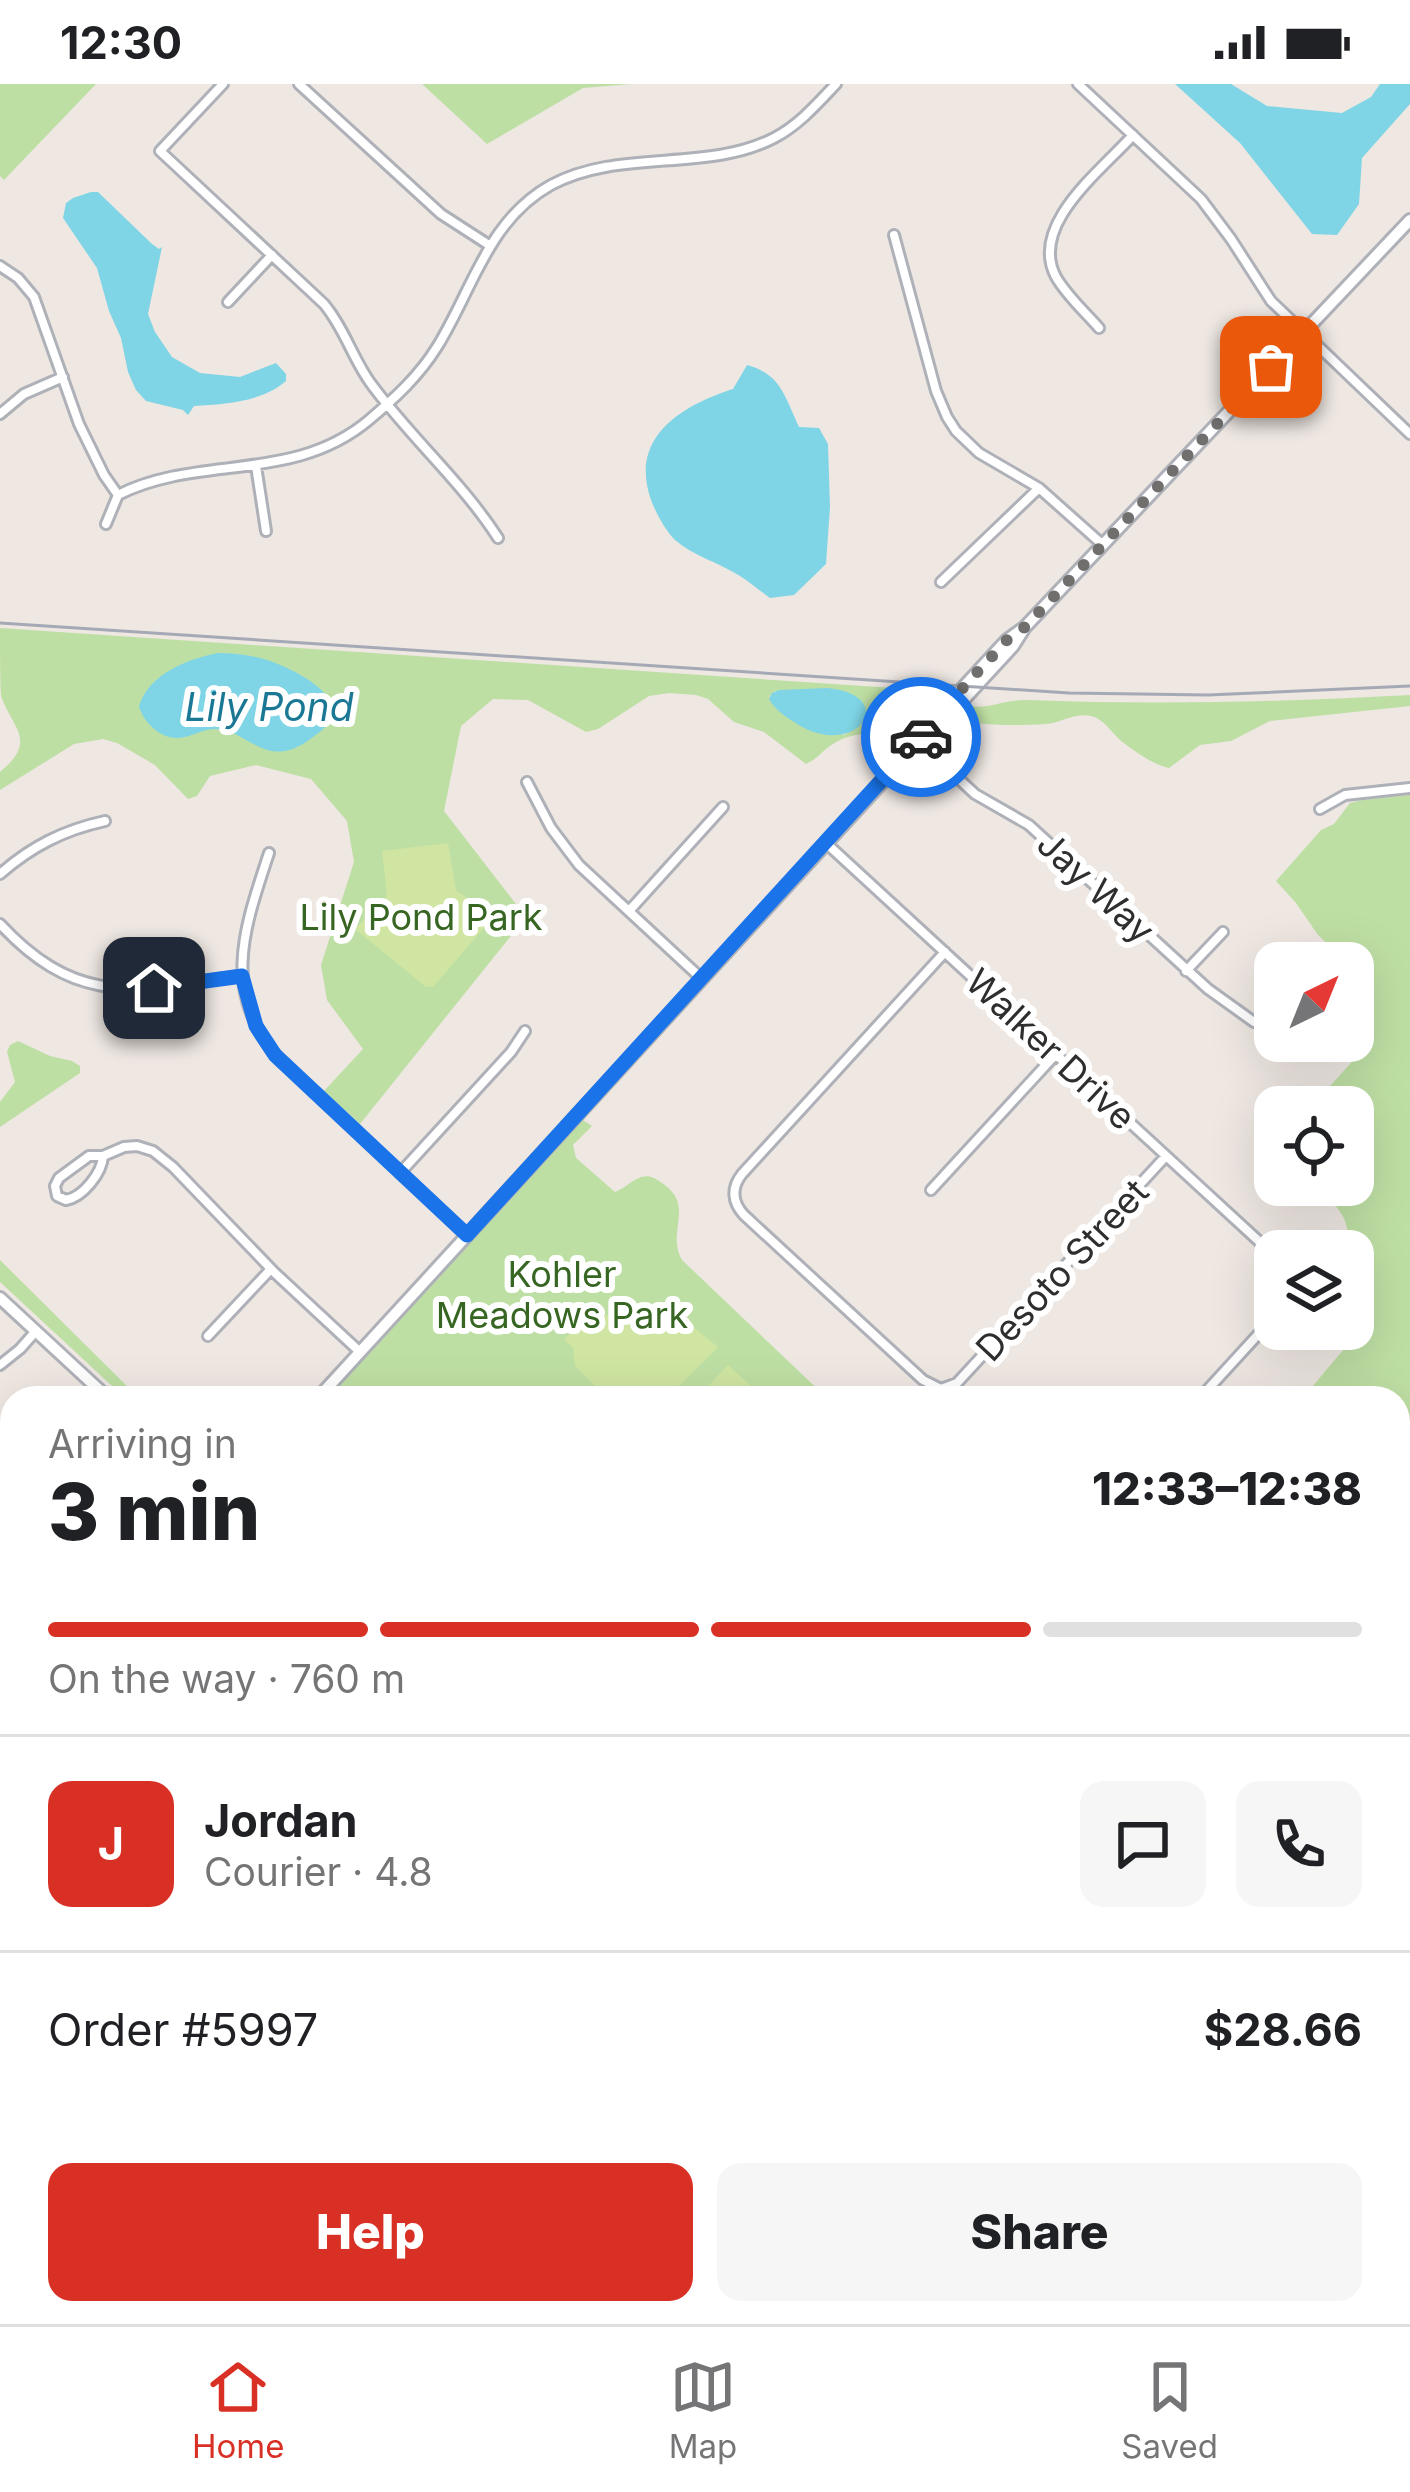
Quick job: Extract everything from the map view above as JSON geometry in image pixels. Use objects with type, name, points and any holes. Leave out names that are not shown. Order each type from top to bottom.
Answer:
[{"type":"street","points":[[223,84],[160,151],[336,318],[367,378],[482,512],[498,538]]},
{"type":"street","points":[[299,84],[441,214],[489,245]]},
{"type":"street","points":[[106,524],[118,495],[152,479],[284,460],[327,445],[366,423],[407,387],[436,348],[489,245],[526,202],[554,184],[591,170],[760,144],[793,126],[836,84]]},
{"type":"street","points":[[1078,84],[1201,199],[1258,284],[1410,434]]},
{"type":"street","points":[[1100,328],[1058,279],[1050,257],[1051,235],[1062,213],[1133,135]]},
{"type":"street","points":[[328,1386],[919,742],[931,736],[1025,627],[1410,220]]},
{"type":"street","points":[[894,235],[936,392],[956,431],[980,453],[1040,488],[1103,545]]},
{"type":"street","points":[[228,302],[272,256]]},
{"type":"street","points":[[0,266],[34,297],[91,450],[118,495]]},
{"type":"street","points":[[0,414],[24,394],[63,377]]},
{"type":"street","points":[[256,466],[266,531]]},
{"type":"street","points":[[941,581],[1040,488]]},
{"type":"street","name":"Jay Way","points":[[919,742],[973,792],[1026,823],[1186,971],[1254,1022]]},
{"type":"street","points":[[526,782],[566,850],[702,979]]},
{"type":"street","points":[[1320,809],[1349,794],[1410,788]]},
{"type":"street","points":[[628,911],[723,807]]},
{"type":"street","points":[[0,874],[44,842],[105,820]]},
{"type":"street","name":"Walker Drive","points":[[826,843],[1254,1237]]},
{"type":"street","points":[[268,853],[244,933],[242,976],[256,1026],[275,1055],[467,1235]]},
{"type":"street","points":[[0,924],[48,967],[100,987],[131,990],[242,976]]},
{"type":"street","points":[[1186,971],[1223,932]]},
{"type":"street","name":"Desoto Street","points":[[934,1386],[744,1215],[734,1197],[738,1178],[945,952]]},
{"type":"street","points":[[400,1173],[525,1031]]},
{"type":"street","points":[[931,1190],[1056,1054]]},
{"type":"street","points":[[103,1156],[100,1168],[77,1196],[69,1201],[57,1196],[59,1178],[88,1156],[132,1146],[161,1156],[360,1352]]},
{"type":"street","name":"Desoto Street","points":[[950,1386],[1166,1156]]},
{"type":"street","points":[[208,1336],[271,1269]]},
{"type":"street","points":[[0,1298],[95,1386]]},
{"type":"street","points":[[0,1365],[36,1331]]},
{"type":"street","points":[[1211,1386],[1254,1339]]},
{"type":"green space","points":[[0,84],[96,84],[4,180],[0,176]]},
{"type":"green space","points":[[422,84],[631,84],[583,88],[487,144]]},
{"type":"green space","name":"Lily Pond Park","points":[[0,628],[946,695],[897,746],[881,737],[855,735],[806,764],[764,732],[734,722],[708,699],[696,695],[649,696],[586,732],[528,700],[493,699],[461,726],[444,811],[526,917],[360,1124],[324,1091],[363,1049],[327,1000],[321,965],[354,862],[347,821],[311,779],[256,765],[210,776],[197,796],[188,799],[155,765],[103,739],[74,744],[0,790],[0,772],[20,743],[1,696]],"holes":[[[775,691],[863,723],[844,735],[769,697]]]},
{"type":"green space","points":[[1410,695],[1410,706],[1270,721],[1231,741],[1200,745],[1169,768],[1137,753],[1091,716],[1033,725],[950,720],[964,705],[1019,700],[1218,702]]},
{"type":"green space","points":[[1410,795],[1410,1386],[1312,1386],[1344,1350],[1374,1350],[1374,1230],[1347,1230],[1335,1206],[1374,1206],[1374,1086],[1330,1086],[1352,1062],[1374,1062],[1374,942],[1326,942],[1276,881],[1350,803]]},
{"type":"green space","points":[[448,843],[456,890],[493,917],[434,986],[426,987],[355,929],[387,896],[382,851]]},
{"type":"green space","points":[[18,1041],[72,1061],[80,1066],[80,1073],[0,1127],[0,1102],[15,1082],[7,1052]]},
{"type":"green space","name":"Kohler Meadows Park","points":[[583,1120],[592,1126],[573,1145],[576,1158],[615,1192],[646,1176],[670,1190],[679,1208],[677,1238],[682,1260],[814,1386],[338,1386]]},
{"type":"green space","points":[[0,1260],[127,1386],[112,1386],[0,1282]]},
{"type":"green space","points":[[642,1309],[684,1320],[718,1347],[679,1386],[595,1386],[575,1366],[573,1348],[564,1339],[620,1311]]},
{"type":"green space","points":[[728,1365],[751,1386],[708,1386]]},
{"type":"water","points":[[1175,84],[1231,84],[1267,106],[1342,113],[1371,97],[1380,84],[1410,84],[1410,104],[1362,158],[1359,204],[1337,235],[1312,234],[1240,143]]},
{"type":"water","points":[[98,192],[152,244],[162,247],[148,314],[172,357],[200,373],[240,377],[276,363],[286,381],[255,398],[194,406],[188,415],[146,401],[128,372],[97,268],[63,218],[66,203]]},
{"type":"water","points":[[747,365],[768,374],[799,427],[819,428],[828,444],[826,564],[794,595],[770,598],[675,540],[655,510],[646,478],[647,458],[664,427],[695,405],[733,389]]},
{"type":"water","name":"Lily Pond","points":[[218,653],[264,659],[306,678],[328,698],[329,722],[302,744],[276,751],[224,730],[179,738],[153,728],[139,706],[151,685],[182,664]]},
{"type":"water","points":[[828,688],[850,693],[862,702],[866,713],[852,731],[819,733],[789,719],[769,699],[779,690]]},
{"type":"railway","points":[[0,623],[1069,693],[1208,695],[1410,686]]},
{"type":"way so far","points":[[921,737],[1007,640],[1025,627],[1271,367]]},
{"type":"route","points":[[154,988],[242,976],[256,1026],[275,1055],[467,1235],[921,737]]}]
